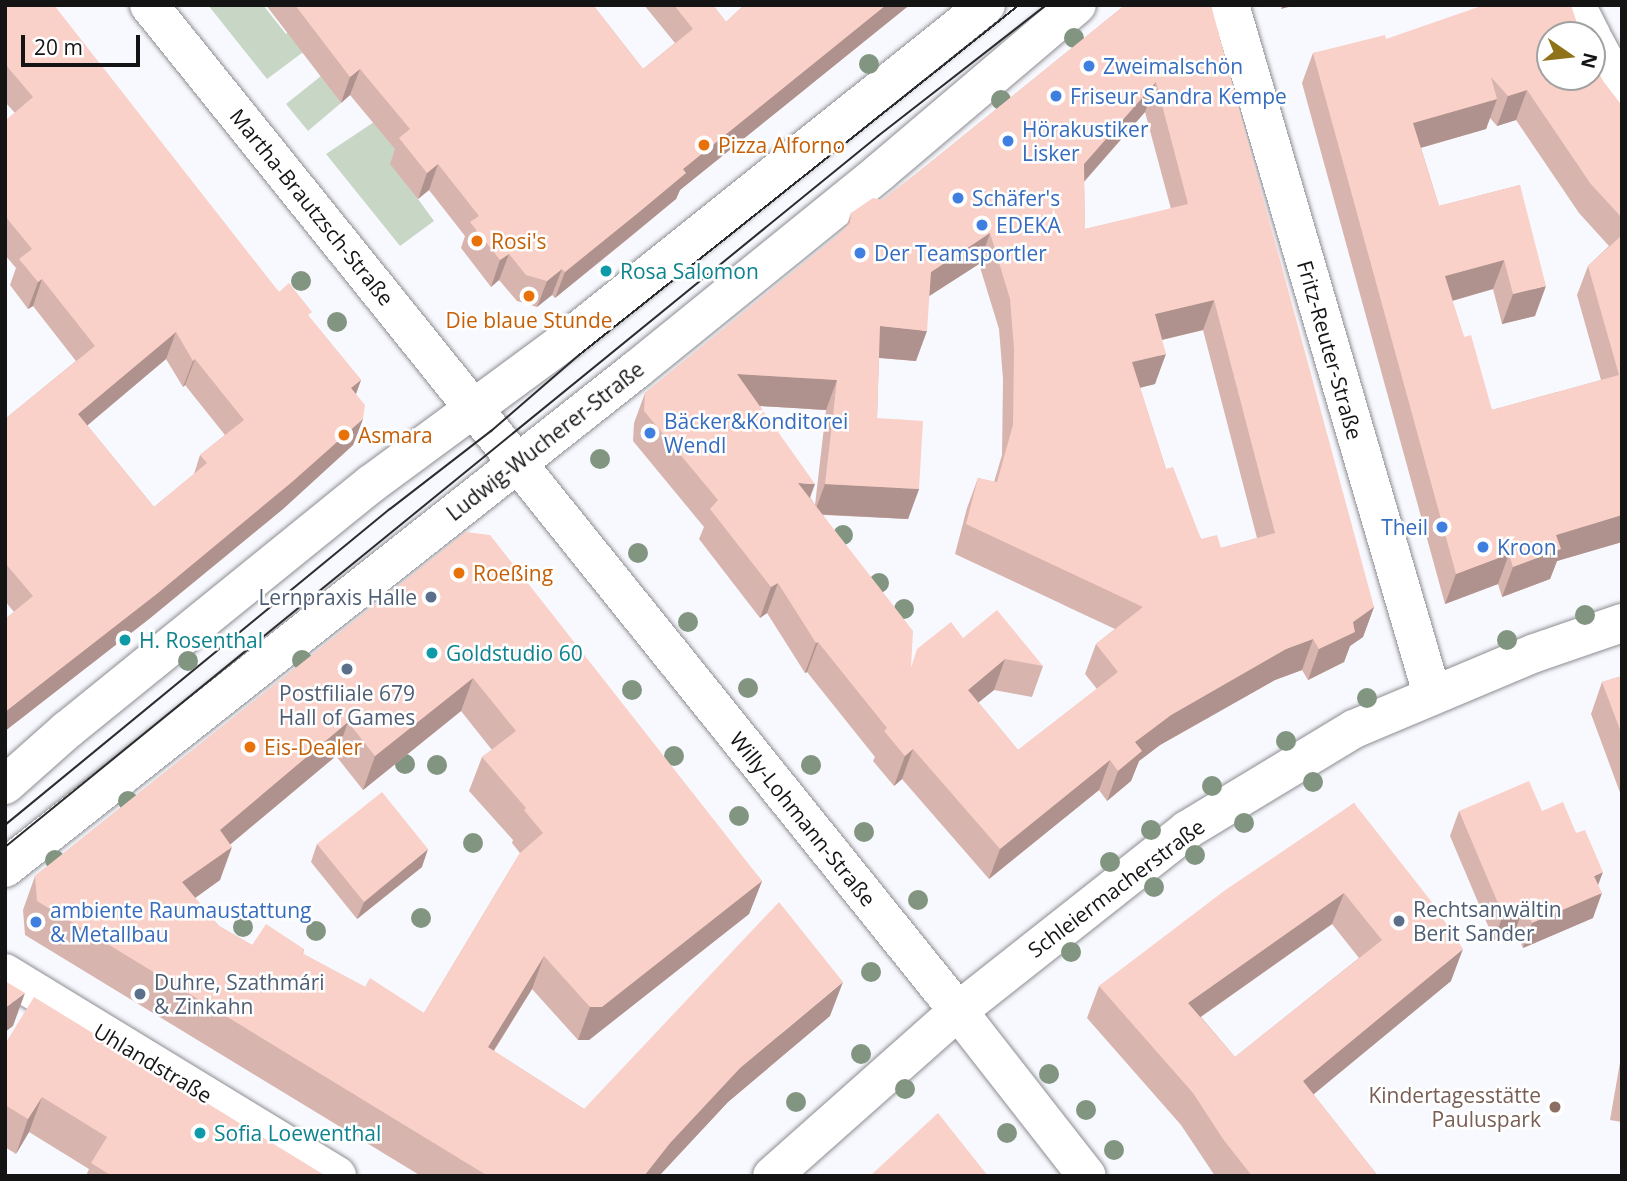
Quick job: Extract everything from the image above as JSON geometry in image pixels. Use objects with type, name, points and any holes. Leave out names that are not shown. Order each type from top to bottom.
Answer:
[{"type":"street","name":"Martha-Brautzsch-Straße","points":[[149,5],[517,464]]},
{"type":"street","points":[[5,785],[67,730],[370,484],[475,410],[986,5]]},
{"type":"street","name":"Ludwig-Wucherer-Straße","points":[[5,868],[517,464],[880,172],[1077,5]]},
{"type":"street","name":"Fritz-Reuter-Straße","points":[[1230,5],[1432,694]]},
{"type":"street","points":[[1576,5],[1584,21]]},
{"type":"street","points":[[1606,62],[1622,92]]},
{"type":"street","name":"Willy-Lohmann-Straße","points":[[517,464],[958,1011],[1087,1176]]},
{"type":"street","name":"Schleiermacherstraße","points":[[772,1176],[958,1011],[1187,830],[1354,729],[1535,653],[1622,623]]},
{"type":"street","name":"Uhlandstraße","points":[[5,973],[338,1176]]},
{"type":"green space","points":[[208,5],[263,5],[286,34],[295,27],[310,47],[267,79]]},
{"type":"green space","points":[[321,76],[341,103],[308,131],[286,104]]},
{"type":"green space","points":[[374,122],[401,155],[418,199],[434,221],[400,246],[326,154]]},
{"type":"building","points":[[5,5],[54,5],[279,292],[289,283],[312,312],[308,315],[361,380],[351,388],[365,405],[363,419],[292,482],[158,593],[5,712],[5,619],[33,596],[5,563],[5,419],[95,346],[42,279],[38,282],[19,259],[32,249],[5,216],[5,121],[33,97],[5,64]],"holes":[[[176,332],[193,361],[195,359],[244,420],[200,455],[207,463],[154,507],[78,414]]]},
{"type":"building","points":[[295,5],[593,5],[643,69],[693,29],[674,5],[713,5],[726,22],[744,5],[886,5],[683,169],[686,173],[638,213],[565,272],[562,269],[547,281],[526,275],[509,254],[500,260],[470,222],[479,216],[438,164],[427,173],[399,138],[410,129],[360,69],[350,77]]},
{"type":"building","points":[[1125,5],[1211,5],[1374,607],[1353,622],[1355,632],[1319,649],[1313,639],[1286,649],[1171,715],[1135,742],[1142,751],[1118,771],[1110,760],[1000,849],[913,749],[905,756],[884,731],[887,728],[818,642],[816,643],[778,583],[771,587],[710,509],[718,500],[644,411],[645,393],[837,236],[850,223],[851,213],[873,198],[882,200]],"holes":[[[1156,82],[1188,204],[1085,229],[1084,164]],[[990,233],[1010,299],[1014,349],[1013,425],[997,482],[978,478],[966,524],[1143,607],[1096,644],[1118,672],[1018,750],[968,690],[1005,659],[1043,666],[997,610],[963,638],[951,622],[917,649],[911,668],[913,631],[798,483],[815,484],[737,374],[837,380],[825,484],[919,489],[923,421],[877,418],[880,326],[927,331],[931,272]],[[1214,300],[1275,533],[1221,548],[1217,535],[1201,539],[1173,467],[1166,469],[1132,362],[1166,354],[1155,314]]]},
{"type":"building","points":[[1484,5],[1571,5],[1576,21],[1536,21],[1536,91],[1606,91],[1606,85],[1622,106],[1622,218],[1590,183],[1527,90],[1508,96],[1491,77],[1497,99],[1413,123],[1439,206],[1520,185],[1546,286],[1513,294],[1504,260],[1445,276],[1464,337],[1471,335],[1492,410],[1619,375],[1588,266],[1621,236],[1622,515],[1556,535],[1561,549],[1513,567],[1509,554],[1456,574],[1313,53],[1385,35],[1386,39]]},
{"type":"building","points":[[466,532],[490,535],[762,881],[602,1007],[590,1007],[544,956],[488,1047],[584,1109],[779,902],[843,982],[740,1068],[670,1143],[644,1176],[488,1176],[37,901],[35,876]],"holes":[[[473,678],[516,731],[482,757],[526,808],[524,810],[543,833],[520,853],[424,1013],[370,978],[365,987],[302,953],[304,949],[266,924],[252,945],[219,926],[182,882],[232,847],[220,830],[348,722],[375,756]]]},
{"type":"building","points":[[1622,676],[1622,735],[1602,682]]},
{"type":"building","points":[[1529,781],[1542,811],[1563,802],[1576,833],[1585,830],[1603,872],[1594,876],[1602,893],[1532,923],[1524,906],[1503,915],[1459,811]]},
{"type":"building","points":[[382,792],[428,849],[364,902],[317,844]]},
{"type":"building","points":[[1354,803],[1431,901],[1463,949],[1303,1081],[1378,1176],[1252,1176],[1223,1139],[1193,1093],[1099,986],[1224,891]],"holes":[[[1344,893],[1382,940],[1235,1057],[1188,1003]]]},
{"type":"building","points":[[5,981],[25,993],[5,1008]]},
{"type":"building","points":[[34,997],[326,1176],[112,1176],[91,1163],[107,1137],[42,1097],[28,1119],[5,1105],[5,1044]]},
{"type":"building","points":[[938,1113],[988,1176],[870,1176]]},
{"type":"tram line","points":[[5,825],[390,509],[491,431],[579,355],[1019,5]]},
{"type":"tram line","points":[[5,847],[878,136],[1046,5]]},
{"type":"place","name":"Zweimalschön","points":[[1089,66]]},
{"type":"place","name":"Friseur Sandra Kempe","points":[[1056,96]]},
{"type":"place","name":"Hörakustiker Lisker","points":[[1008,141]]},
{"type":"place","name":"Pizza Alforno","points":[[704,145]]},
{"type":"place","name":"Schäfer's","points":[[958,198]]},
{"type":"place","name":"EDEKA","points":[[982,225]]},
{"type":"place","name":"Rosi's","points":[[477,241]]},
{"type":"place","name":"Der Teamsportler","points":[[860,253]]},
{"type":"place","name":"Rosa Salomon","points":[[606,271]]},
{"type":"place","name":"Die blaue Stunde","points":[[529,296]]},
{"type":"place","name":"Bäcker&Konditorei Wendl","points":[[650,433]]},
{"type":"place","name":"Asmara","points":[[344,435]]},
{"type":"place","name":"Theil","points":[[1442,527]]},
{"type":"place","name":"Kroon","points":[[1483,547]]},
{"type":"place","name":"Roeßing","points":[[459,573]]},
{"type":"place","name":"Lernpraxis Halle","points":[[431,597]]},
{"type":"place","name":"H. Rosenthal","points":[[125,640]]},
{"type":"place","name":"Goldstudio 60","points":[[432,653]]},
{"type":"place","name":"Postfiliale 679 Hall of Games","points":[[347,669]]},
{"type":"place","name":"Eis-Dealer","points":[[250,747]]},
{"type":"place","name":"Rechtsanwältin Berit Sander","points":[[1399,921]]},
{"type":"place","name":"ambiente Raumaustattung & Metallbau","points":[[36,922]]},
{"type":"place","name":"Duhre, Szathmári & Zinkahn","points":[[140,994]]},
{"type":"place","name":"Kindertagesstätte Pauluspark","points":[[1555,1107]]},
{"type":"place","name":"Sofia Loewenthal","points":[[200,1133]]}]
